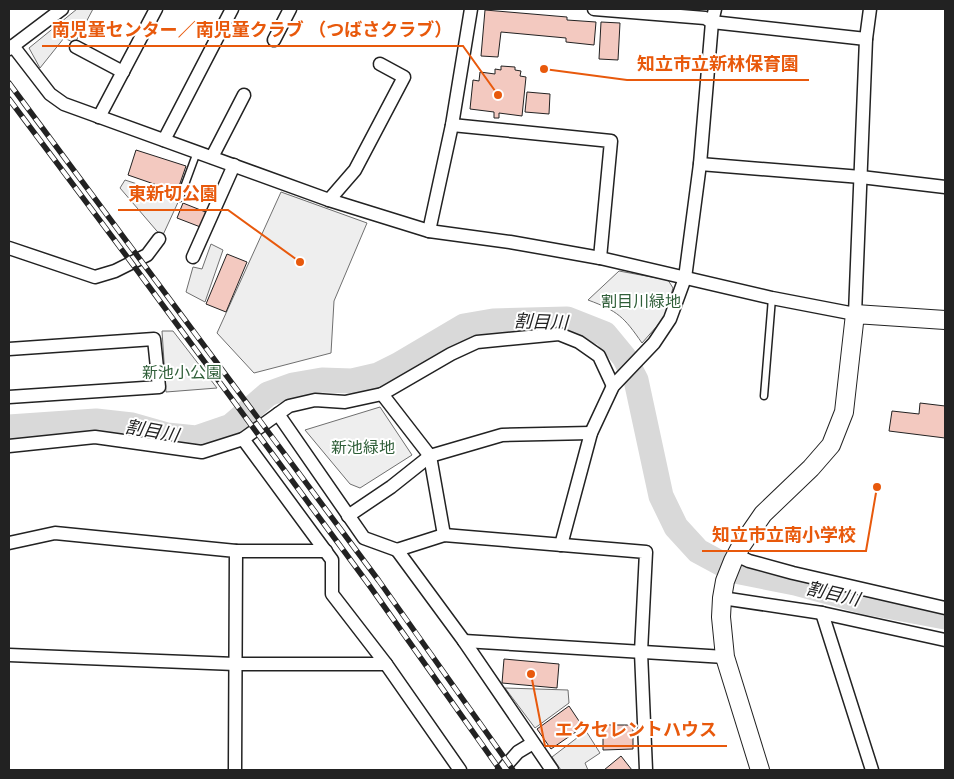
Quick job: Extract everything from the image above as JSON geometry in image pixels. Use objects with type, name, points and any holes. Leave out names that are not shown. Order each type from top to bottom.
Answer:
[{"type":"street","points":[[62,9],[11,48],[50,94],[64,104],[329,200],[429,231],[510,242],[600,258],[772,298],[855,314],[945,320]]},
{"type":"street","points":[[99,117],[156,9]]},
{"type":"street","points":[[164,140],[232,9]]},
{"type":"street","points":[[274,40],[290,9]]},
{"type":"street","points":[[429,231],[452,125],[470,9]]},
{"type":"street","points":[[594,9],[705,18],[712,22],[866,39]]},
{"type":"street","points":[[561,545],[591,433],[616,383],[654,343],[670,319],[685,278],[700,164],[712,22],[715,9]]},
{"type":"street","points":[[760,770],[725,657],[721,627],[724,590],[735,558],[763,514],[811,468],[831,445],[844,412],[855,314],[866,39],[870,9]]},
{"type":"street","points":[[76,47],[123,72]]},
{"type":"street","points":[[329,200],[355,170],[404,77],[380,64]]},
{"type":"street","points":[[212,157],[244,95]]},
{"type":"street","points":[[452,125],[611,141],[600,258]]},
{"type":"street","points":[[700,164],[861,177],[945,187]]},
{"type":"street","points":[[193,257],[234,165]]},
{"type":"street","points":[[9,248],[95,277],[115,271],[147,255],[159,239]]},
{"type":"street","points":[[9,446],[95,437],[202,452],[243,439],[289,406],[315,400],[344,402],[382,394],[451,354],[477,342],[559,334],[579,342],[599,356],[616,383]]},
{"type":"street","points":[[9,349],[154,339],[158,387],[9,397]]},
{"type":"street","points":[[382,394],[430,456],[444,535]]},
{"type":"street","points":[[278,414],[364,538],[397,550],[464,640],[552,770]]},
{"type":"street","points":[[348,516],[430,456],[502,435],[591,433]]},
{"type":"street","points":[[243,439],[332,560],[332,594],[386,664],[460,770]]},
{"type":"street","points":[[9,543],[54,533],[236,551],[326,551]]},
{"type":"street","points":[[397,550],[444,535],[646,552],[640,652],[646,770]]},
{"type":"street","points":[[234,770],[236,551]]},
{"type":"street","points":[[735,558],[945,608]]},
{"type":"street","points":[[724,590],[944,643]]},
{"type":"street","points":[[822,613],[872,770]]},
{"type":"street","points":[[464,640],[725,657]]},
{"type":"street","points":[[9,655],[235,664],[386,664]]},
{"type":"street","points":[[502,770],[518,752],[533,743]]},
{"type":"lane","points":[[180,198],[197,152]]},
{"type":"lane","points":[[764,396],[772,298]]},
{"type":"green space","points":[[281,192],[367,223],[334,301],[331,353],[254,373],[217,333]]},
{"type":"green space","name":"割目川緑地","points":[[619,271],[668,280],[673,288],[664,318],[642,343],[620,316],[588,300]]},
{"type":"green space","name":"新池小公園","points":[[162,331],[173,331],[217,388],[166,392]]},
{"type":"green space","name":"新池緑地","points":[[380,407],[412,455],[360,488],[350,484],[305,430]]},
{"type":"shaded area","points":[[77,9],[93,9],[75,43],[64,38],[40,68],[29,48]]},
{"type":"shaded area","points":[[125,180],[180,198],[162,237],[120,188]]},
{"type":"shaded area","points":[[211,244],[223,250],[205,302],[186,292],[193,267],[202,269]]},
{"type":"shaded area","points":[[505,688],[568,690],[569,703],[535,728]]},
{"type":"shaded area","points":[[586,731],[600,753],[585,763],[588,770],[561,770],[552,757]]},
{"type":"building","points":[[485,10],[567,17],[567,20],[596,22],[594,45],[566,42],[566,38],[501,32],[498,57],[481,56]]},
{"type":"building","points":[[601,22],[620,23],[618,60],[599,59]]},
{"type":"building","points":[[501,66],[515,67],[515,70],[521,71],[520,76],[526,77],[522,116],[499,113],[499,118],[494,118],[494,112],[470,109],[473,80],[479,81],[480,72],[495,74],[495,69],[501,70]]},
{"type":"building","points":[[527,92],[550,94],[549,114],[525,112]]},
{"type":"building","points":[[136,150],[186,166],[177,192],[128,175]]},
{"type":"building","points":[[183,203],[208,213],[203,228],[177,218]]},
{"type":"building","points":[[227,254],[247,262],[226,312],[206,304]]},
{"type":"building","points":[[920,403],[945,406],[945,438],[889,431],[892,411],[919,414]]},
{"type":"building","points":[[504,659],[559,664],[557,688],[502,683]]},
{"type":"building","points":[[569,706],[583,727],[551,749],[537,729]]},
{"type":"building","points":[[603,725],[633,725],[633,749],[603,750]]},
{"type":"building","points":[[621,756],[632,770],[604,770]]},
{"type":"waterway","name":"割目川","points":[[9,427],[96,421],[132,425],[167,435],[196,438],[231,426],[268,394],[293,385],[322,380],[352,381],[378,375],[464,326],[493,321],[567,319],[605,334],[624,357],[636,380],[661,496],[676,527],[698,551],[735,571],[795,583],[865,602],[945,617]]},
{"type":"railway","points":[[9,83],[379,581],[513,770]]},
{"type":"railway","points":[[9,99],[369,585],[500,770]]},
{"type":"place","name":"知立市立新林保育園","points":[[544,69]]},
{"type":"place","name":"南児童センター／南児童クラブ （つばさクラブ）","points":[[498,95]]},
{"type":"place","name":"東新切公園","points":[[300,262]]},
{"type":"place","name":"知立市立南小学校","points":[[877,487]]},
{"type":"place","name":"エクセレントハウス","points":[[531,674]]}]
